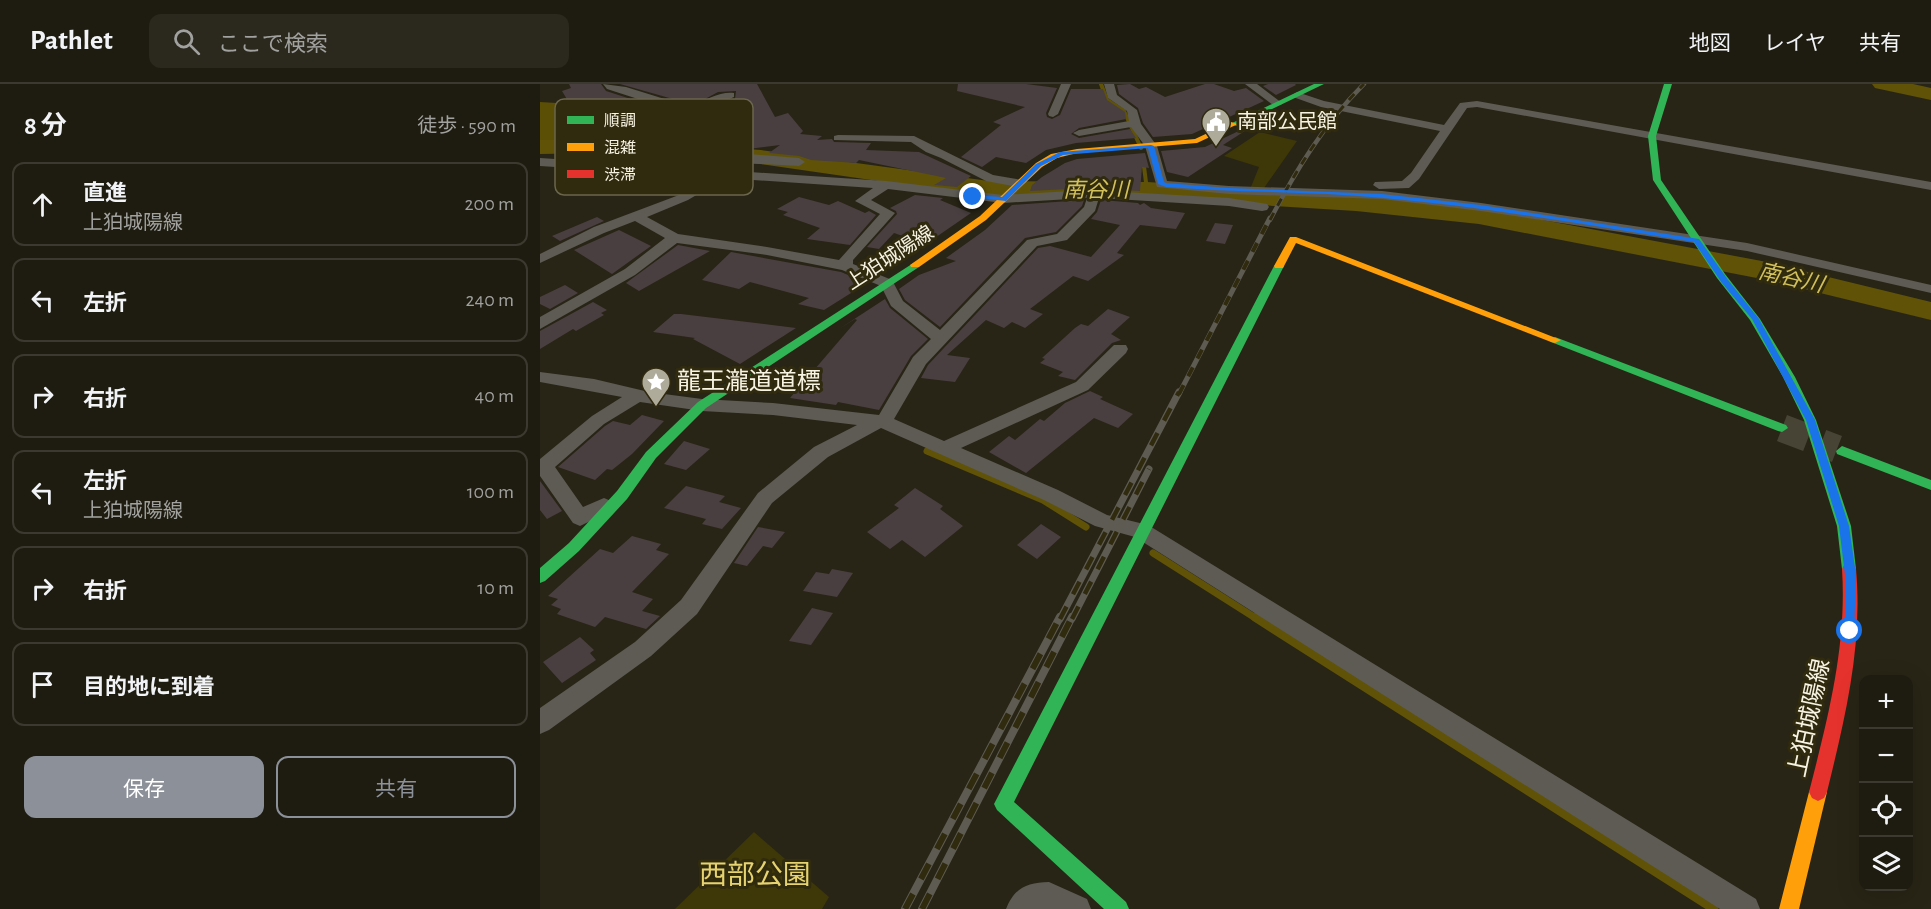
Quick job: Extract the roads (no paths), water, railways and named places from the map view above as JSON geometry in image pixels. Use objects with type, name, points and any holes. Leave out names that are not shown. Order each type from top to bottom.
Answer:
[{"type":"main road","name":"上狛城陽線","points":[[540,577],[574,547],[618,500],[651,455],[702,405],[953,240],[1004,199],[1039,165],[1062,153],[1197,141],[1320,84]]},
{"type":"main road","name":"上狛城陽線","points":[[1668,84],[1652,136],[1657,180],[1721,276],[1755,319],[1810,420],[1844,526],[1850,575],[1850,631],[1844,684],[1789,909]]},
{"type":"main road","points":[[1119,909],[1003,804],[1293,239],[1782,428]]},
{"type":"main road","points":[[1842,451],[1931,485]]},
{"type":"street","points":[[608,84],[610,87],[630,90],[653,99]]},
{"type":"street","points":[[1053,114],[1066,84]]},
{"type":"street","points":[[1109,84],[1112,96],[1132,110],[1135,123],[1151,146],[1161,184],[1229,190],[1382,195],[1481,207],[1699,244],[1747,247],[1931,289]]},
{"type":"street","points":[[1250,84],[1277,104]]},
{"type":"street","points":[[718,99],[730,94]]},
{"type":"street","points":[[1297,95],[1321,104],[1447,129]]},
{"type":"street","points":[[1304,191],[1316,186],[1405,185],[1415,176],[1464,105],[1477,104],[1931,186]]},
{"type":"street","points":[[1079,133],[1135,123]]},
{"type":"street","points":[[838,138],[914,139],[930,150],[945,155],[975,172],[1017,184]]},
{"type":"street","points":[[753,160],[799,162]]},
{"type":"street","points":[[540,162],[555,163]]},
{"type":"street","points":[[753,177],[886,185],[1004,199],[1088,194],[1229,202],[1262,207]]},
{"type":"street","points":[[846,266],[846,259],[888,213],[861,201],[886,185]]},
{"type":"street","points":[[540,259],[618,222],[638,217],[689,195]]},
{"type":"street","points":[[1026,198],[1093,199],[1152,203],[1165,207]]},
{"type":"street","points":[[540,722],[643,649],[689,607],[765,498],[821,452],[880,422],[919,361],[940,338],[1032,243],[1062,237],[1090,208],[1093,199]]},
{"type":"street","points":[[638,217],[674,238],[767,251],[846,266],[887,283],[896,303],[940,338]]},
{"type":"street","points":[[540,324],[630,272],[674,238]]},
{"type":"street","points":[[945,448],[1082,386],[1120,349]]},
{"type":"street","points":[[540,377],[702,405],[773,409],[880,422],[1052,495],[1102,521],[1142,531],[1746,909]]},
{"type":"street","points":[[618,500],[580,518],[542,467],[598,420],[638,395]]},
{"type":"street","points":[[1020,909],[1030,897],[1049,896],[1077,909]]},
{"type":"waterway","points":[[1101,84],[1107,100],[1124,111],[1141,148]]},
{"type":"waterway","points":[[1882,84],[1931,94]]},
{"type":"waterway","name":"南谷川","points":[[540,147],[555,147]]},
{"type":"waterway","name":"南谷川","points":[[753,156],[989,189],[1147,190],[1356,203],[1479,216],[1767,271],[1931,311]]},
{"type":"waterway","points":[[1143,159],[1147,190]]},
{"type":"waterway","points":[[927,451],[1043,500],[1086,527]]},
{"type":"waterway","points":[[1153,553],[1257,619]]},
{"type":"waterway","points":[[1255,617],[1714,909]]},
{"type":"tunnel","points":[[1782,428],[1837,449]]},
{"type":"railway","points":[[1270,220],[1312,148],[1336,115],[1364,84]]},
{"type":"railway","points":[[1179,394],[1270,218]]},
{"type":"railway","points":[[1060,619],[1179,392]]},
{"type":"railway","points":[[1072,619],[1149,469]]},
{"type":"railway","points":[[905,909],[1060,617]]},
{"type":"railway","points":[[922,909],[1072,617]]},
{"type":"place","name":"南部公民館","points":[[1216,148]]},
{"type":"place","name":"龍王瀧道道標","points":[[656,408]]},
{"type":"park label","name":"西部公園","points":[[755,876]]}]
